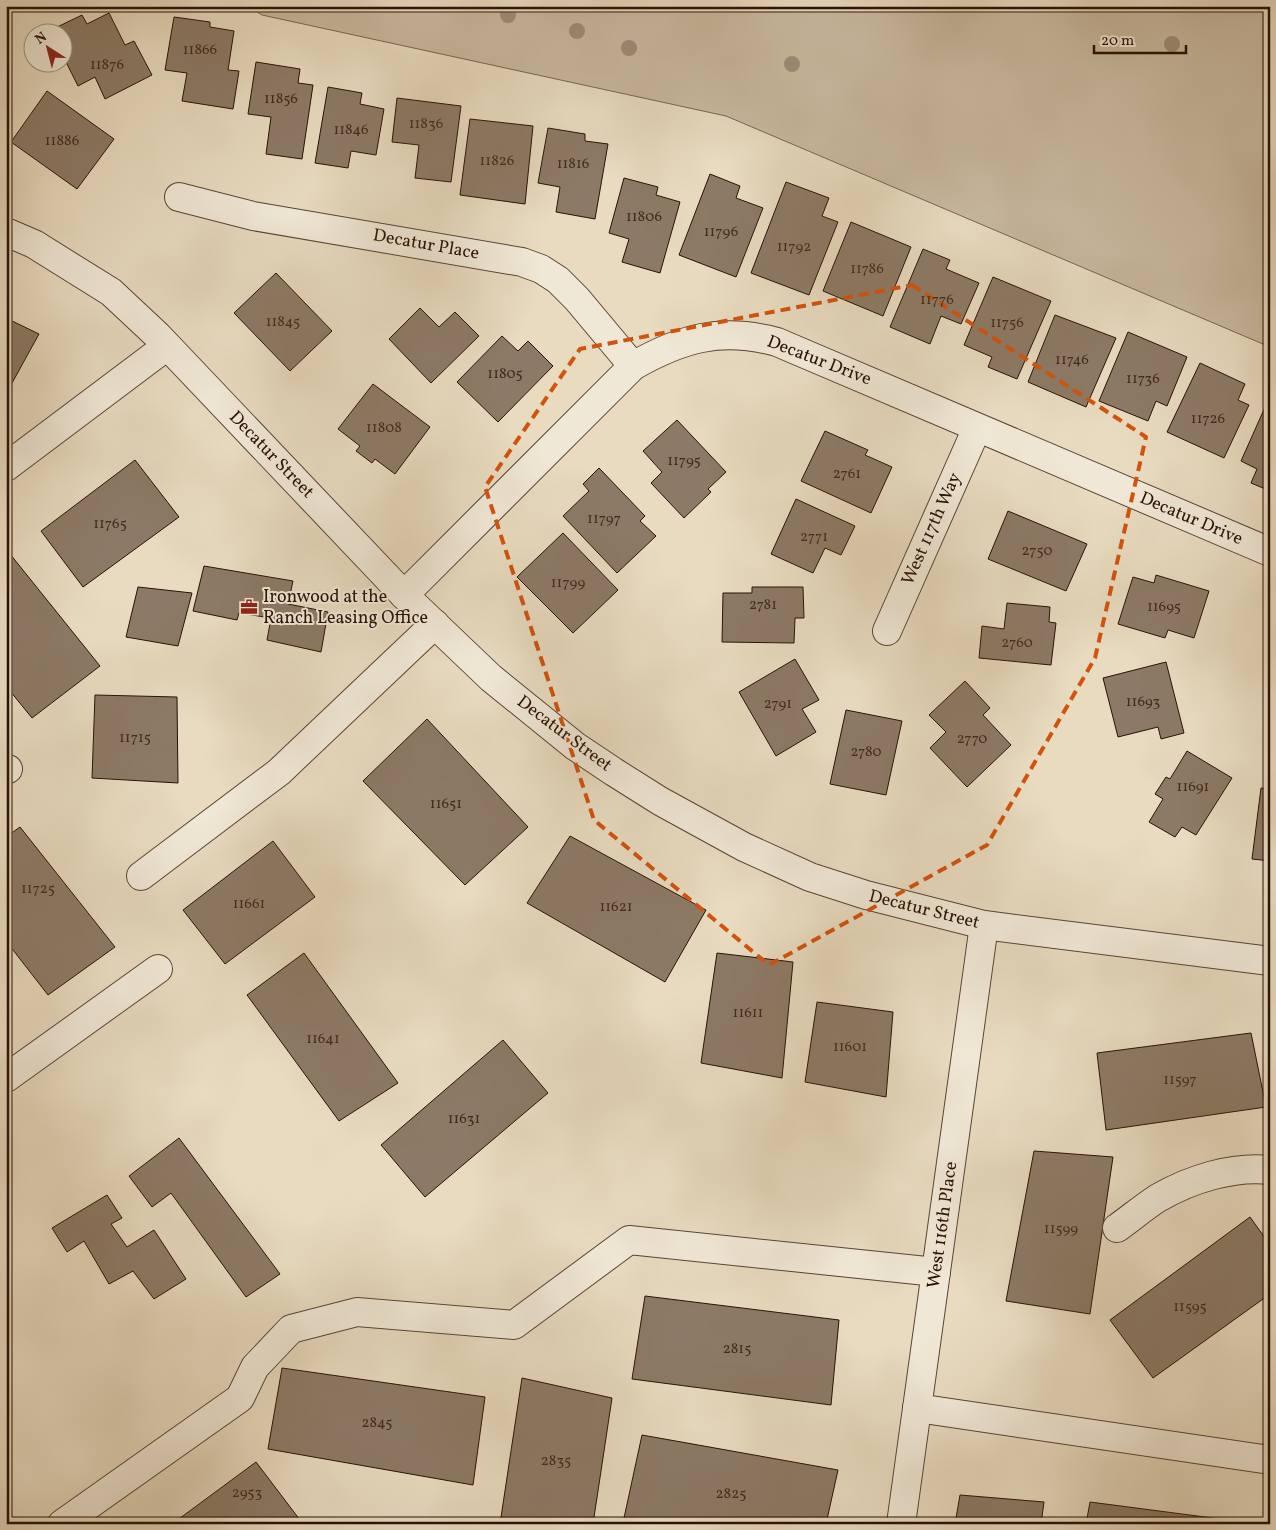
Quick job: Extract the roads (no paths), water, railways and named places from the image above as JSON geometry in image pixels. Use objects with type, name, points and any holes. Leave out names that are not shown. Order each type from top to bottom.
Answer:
[{"type":"street","name":"Decatur Place","points":[[178,197],[253,216],[522,262],[541,269],[558,280],[577,299],[634,366]]},
{"type":"street","name":"Decatur Street","points":[[6,232],[34,244],[111,292],[167,346],[404,595],[491,678],[575,746],[660,800],[744,847],[810,877],[866,895],[984,925],[1270,961]]},
{"type":"street","name":"Decatur Drive","points":[[404,595],[634,366],[655,354],[688,340],[730,335],[754,336],[786,346],[875,382],[978,428],[1270,552]]},
{"type":"street","points":[[6,467],[167,346]]},
{"type":"street","name":"West 117th Way","points":[[887,631],[978,428]]},
{"type":"street","points":[[141,876],[279,772],[435,624]]},
{"type":"street","name":"West 116th Place","points":[[901,1524],[984,925]]},
{"type":"street","points":[[6,1078],[158,969]]},
{"type":"street","points":[[1117,1228],[1158,1198],[1193,1182],[1223,1172],[1270,1170]]},
{"type":"street","points":[[62,1524],[240,1398],[255,1367],[291,1329],[357,1312],[514,1325],[629,1240],[936,1272]]},
{"type":"street","points":[[917,1408],[1270,1460]]},
{"type":"place","name":"Ironwood at the Ranch Leasing Office","points":[[249,607]]}]
